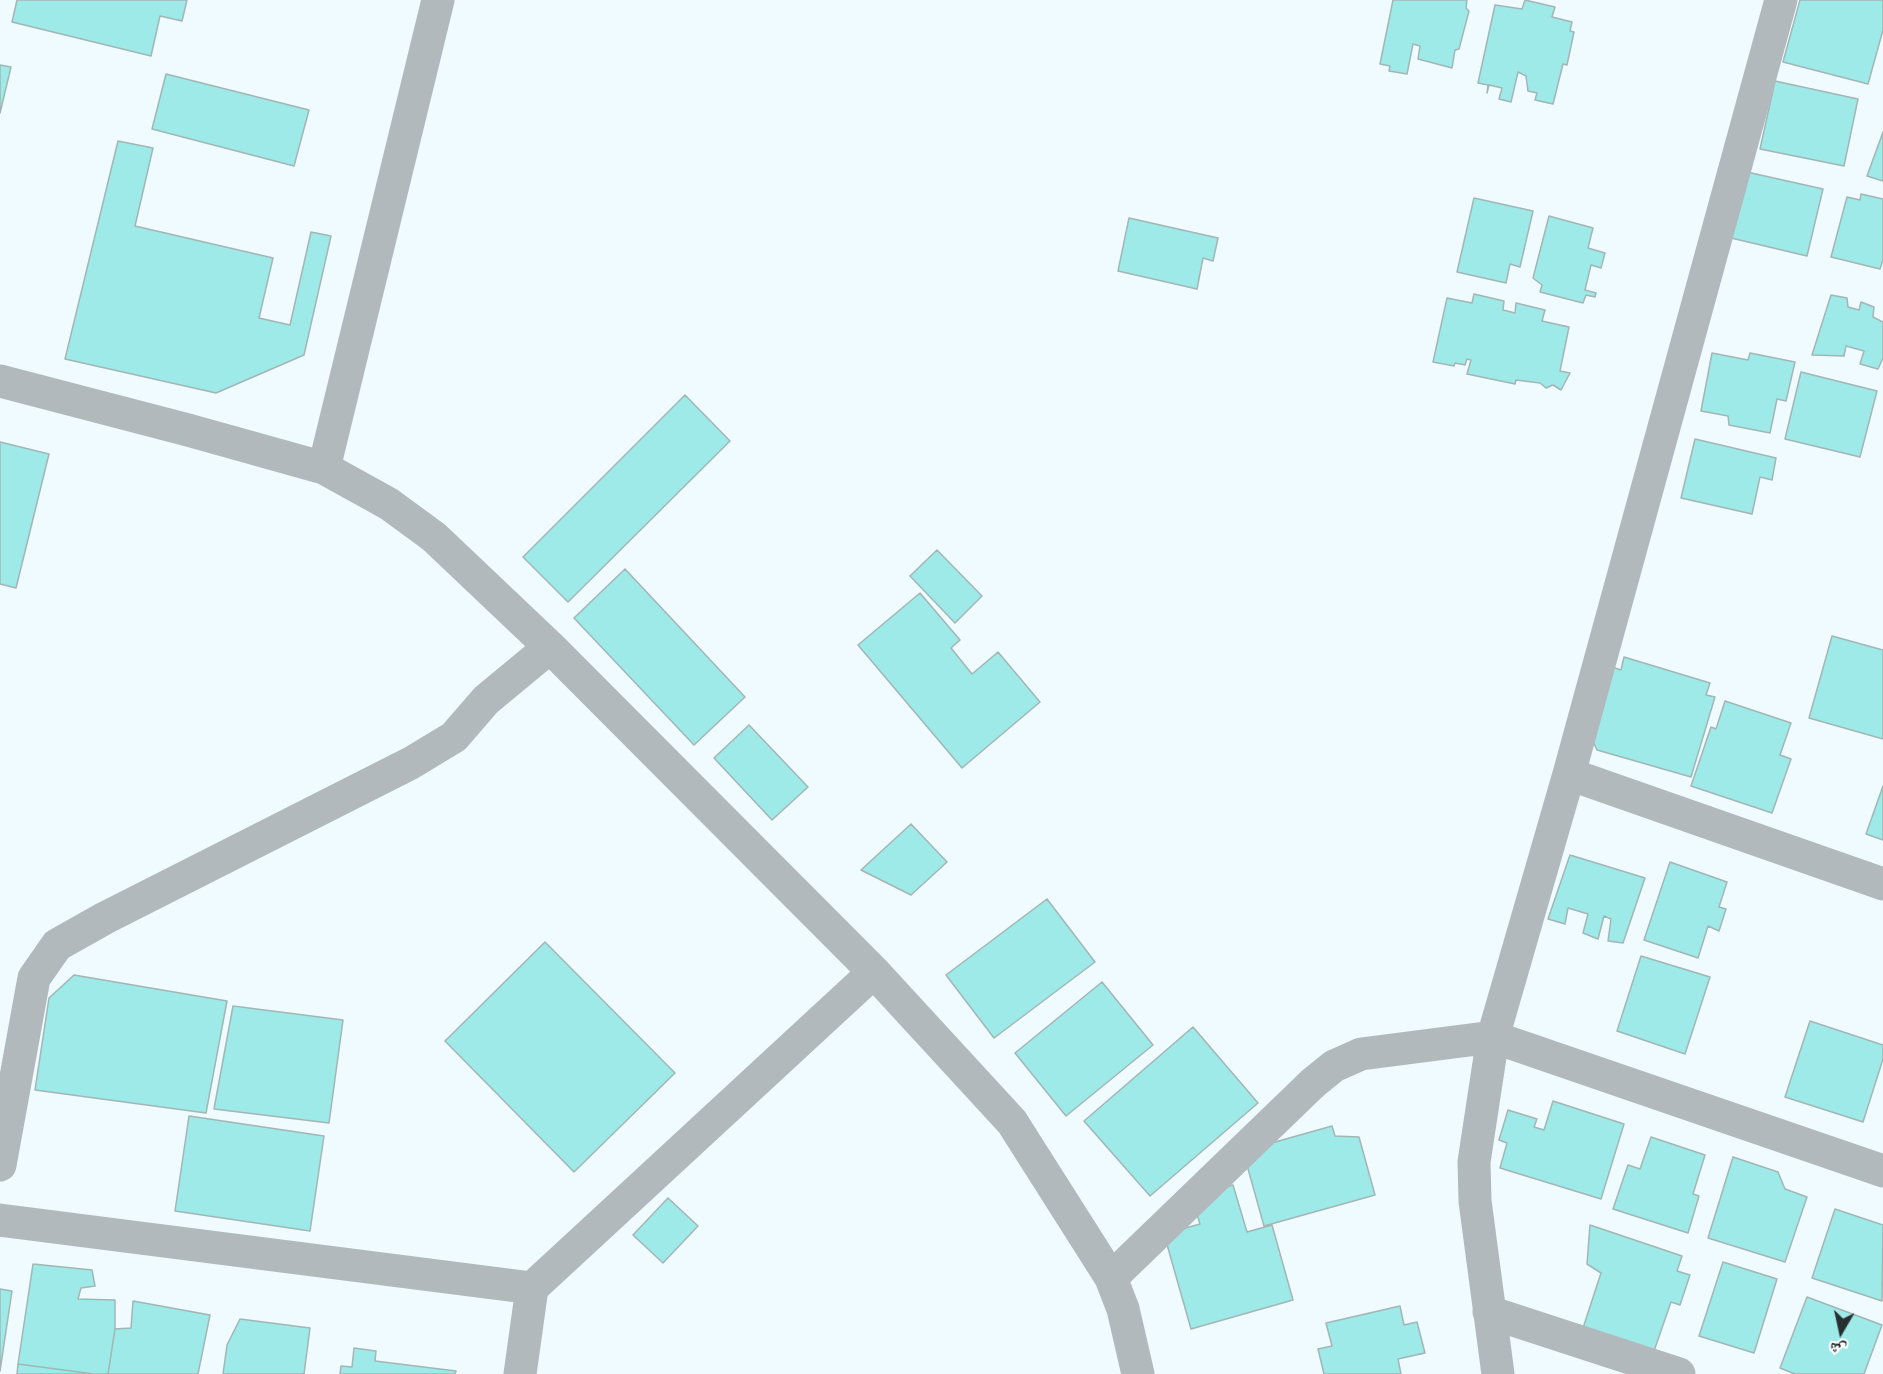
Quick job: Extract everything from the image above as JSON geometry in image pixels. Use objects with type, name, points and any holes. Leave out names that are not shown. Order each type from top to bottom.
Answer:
[{"type":"street","points":[[324,468],[438,0]]},
{"type":"street","points":[[1498,1374],[1475,1201],[1474,1162],[1493,1037],[1569,774],[1781,0]]},
{"type":"street","points":[[0,381],[324,468],[389,504],[434,537],[550,647],[874,972],[1012,1122],[1111,1278],[1123,1309],[1138,1374]]},
{"type":"street","points":[[0,1165],[34,978],[57,945],[105,918],[411,763],[454,737],[486,700],[550,647]]},
{"type":"street","points":[[1569,774],[1883,884]]},
{"type":"street","points":[[520,1374],[532,1288],[874,972]]},
{"type":"street","points":[[1111,1278],[1334,1066],[1361,1054],[1493,1037],[1883,1171]]},
{"type":"street","points":[[0,1220],[532,1288]]},
{"type":"street","points":[[1489,1312],[1679,1374]]},
{"type":"building","points":[[17,0],[187,0],[182,21],[160,16],[151,56],[12,22]]},
{"type":"building","points":[[1393,0],[1467,0],[1466,8],[1469,11],[1459,49],[1455,50],[1452,68],[1418,59],[1420,46],[1413,44],[1407,74],[1389,71],[1390,66],[1380,64]]},
{"type":"building","points":[[1525,0],[1555,7],[1552,17],[1572,22],[1570,31],[1574,32],[1567,65],[1563,64],[1553,104],[1535,100],[1537,93],[1528,91],[1526,76],[1518,72],[1511,102],[1499,99],[1502,88],[1489,85],[1487,93],[1488,85],[1478,83],[1495,5],[1522,9]]},
{"type":"building","points":[[1800,0],[1883,0],[1883,30],[1868,84],[1783,62]]},
{"type":"building","points":[[0,65],[11,67],[0,113]]},
{"type":"building","points":[[166,74],[309,110],[294,166],[152,129]]},
{"type":"building","points":[[1775,81],[1858,99],[1844,166],[1760,149]]},
{"type":"building","points":[[1883,132],[1883,181],[1867,176]]},
{"type":"building","points":[[118,141],[153,148],[135,226],[273,258],[259,318],[290,325],[311,232],[331,236],[304,355],[216,393],[65,359]]},
{"type":"building","points":[[1747,172],[1823,189],[1807,256],[1731,238]]},
{"type":"building","points":[[1861,194],[1883,199],[1883,260],[1880,269],[1831,257],[1847,197],[1860,200]]},
{"type":"building","points":[[1474,198],[1533,211],[1520,267],[1510,264],[1506,283],[1457,272]]},
{"type":"building","points":[[1549,216],[1593,228],[1588,248],[1605,253],[1601,268],[1591,265],[1585,290],[1596,293],[1595,297],[1586,295],[1583,303],[1540,292],[1542,285],[1533,278]]},
{"type":"building","points":[[1129,218],[1218,238],[1213,261],[1203,258],[1197,289],[1118,271]]},
{"type":"building","points":[[1474,294],[1504,301],[1503,310],[1515,313],[1516,303],[1545,310],[1542,321],[1569,327],[1560,371],[1570,373],[1561,390],[1553,385],[1546,388],[1540,383],[1516,380],[1515,384],[1467,374],[1471,360],[1467,359],[1465,365],[1455,363],[1454,366],[1433,362],[1447,298],[1472,303]]},
{"type":"building","points":[[1831,295],[1847,298],[1848,307],[1859,310],[1861,302],[1874,307],[1873,317],[1883,322],[1883,358],[1878,369],[1860,364],[1864,351],[1846,346],[1844,356],[1812,355]]},
{"type":"building","points":[[1712,353],[1748,360],[1750,353],[1795,362],[1786,401],[1777,399],[1770,433],[1729,425],[1728,416],[1701,411]]},
{"type":"building","points":[[1801,372],[1877,391],[1860,457],[1785,439]]},
{"type":"building","points":[[685,395],[730,441],[568,602],[523,557]]},
{"type":"building","points":[[1695,439],[1776,458],[1772,480],[1760,477],[1752,514],[1681,498]]},
{"type":"building","points":[[0,442],[49,454],[16,588],[0,584]]},
{"type":"building","points":[[937,550],[982,596],[955,623],[910,576]]},
{"type":"building","points":[[625,569],[745,697],[694,745],[574,618]]},
{"type":"building","points":[[920,593],[960,640],[951,648],[972,674],[998,652],[1040,702],[962,768],[858,645]]},
{"type":"building","points":[[1832,636],[1883,650],[1883,739],[1809,718]]},
{"type":"building","points":[[1624,657],[1710,683],[1706,695],[1715,697],[1691,777],[1597,750],[1587,728],[1606,665],[1621,670]]},
{"type":"building","points":[[1725,701],[1791,723],[1780,755],[1791,759],[1772,813],[1691,786],[1711,727],[1716,729]]},
{"type":"building","points":[[749,725],[808,787],[772,820],[714,758]]},
{"type":"building","points":[[1883,786],[1883,840],[1866,834]]},
{"type":"building","points":[[911,824],[947,862],[911,895],[861,870]]},
{"type":"building","points":[[1570,855],[1645,878],[1623,943],[1608,941],[1611,919],[1604,916],[1598,939],[1583,933],[1588,914],[1568,908],[1565,924],[1548,919]]},
{"type":"building","points":[[1670,862],[1727,882],[1719,907],[1726,909],[1719,931],[1708,926],[1698,958],[1644,940]]},
{"type":"building","points":[[1047,899],[1095,962],[994,1038],[946,975]]},
{"type":"building","points":[[545,942],[675,1073],[574,1172],[445,1041]]},
{"type":"building","points":[[1641,956],[1710,977],[1685,1054],[1617,1031]]},
{"type":"building","points":[[74,975],[227,1001],[206,1113],[35,1090],[49,998]]},
{"type":"building","points":[[1102,982],[1153,1045],[1066,1116],[1015,1053]]},
{"type":"building","points":[[233,1006],[343,1020],[329,1123],[214,1109]]},
{"type":"building","points":[[1810,1021],[1883,1045],[1883,1059],[1863,1122],[1785,1097]]},
{"type":"building","points":[[1193,1027],[1258,1103],[1150,1196],[1084,1121]]},
{"type":"building","points":[[1553,1101],[1624,1124],[1601,1199],[1500,1168],[1507,1143],[1499,1140],[1508,1110],[1537,1119],[1534,1127],[1544,1130]]},
{"type":"building","points":[[189,1116],[324,1136],[310,1231],[175,1211]]},
{"type":"building","points":[[1332,1126],[1335,1136],[1359,1137],[1375,1195],[1264,1226],[1243,1151]]},
{"type":"building","points":[[1651,1137],[1705,1155],[1693,1194],[1699,1196],[1688,1233],[1613,1209],[1628,1165],[1640,1169]]},
{"type":"building","points":[[1733,1157],[1778,1172],[1785,1189],[1807,1197],[1785,1262],[1708,1238]]},
{"type":"building","points":[[1233,1185],[1247,1232],[1272,1225],[1293,1300],[1191,1329],[1164,1234],[1200,1224],[1194,1205],[1203,1193]]},
{"type":"building","points":[[668,1198],[698,1226],[663,1263],[633,1235]]},
{"type":"building","points":[[1835,1209],[1883,1225],[1882,1301],[1812,1278]]},
{"type":"building","points":[[1590,1225],[1682,1256],[1677,1271],[1690,1275],[1680,1305],[1671,1302],[1654,1351],[1583,1328],[1601,1273],[1587,1264]]},
{"type":"building","points":[[1723,1262],[1777,1279],[1754,1353],[1699,1336]]},
{"type":"building","points":[[33,1264],[92,1270],[95,1286],[81,1288],[78,1299],[115,1300],[115,1329],[108,1374],[18,1364]]},
{"type":"building","points":[[0,1289],[12,1291],[0,1371]]},
{"type":"building","points":[[1807,1297],[1882,1325],[1864,1374],[1795,1374],[1780,1368]]},
{"type":"building","points":[[133,1301],[210,1315],[198,1374],[108,1374],[115,1329],[131,1328]]},
{"type":"building","points":[[1400,1306],[1404,1325],[1417,1322],[1425,1353],[1398,1359],[1401,1374],[1324,1374],[1318,1349],[1332,1346],[1326,1323]]},
{"type":"building","points":[[240,1319],[310,1328],[304,1374],[223,1374],[227,1345]]},
{"type":"building","points":[[354,1348],[376,1351],[375,1361],[456,1371],[455,1374],[340,1374],[341,1366],[352,1367]]},
{"type":"building","points":[[18,1364],[94,1374],[17,1374]]}]
